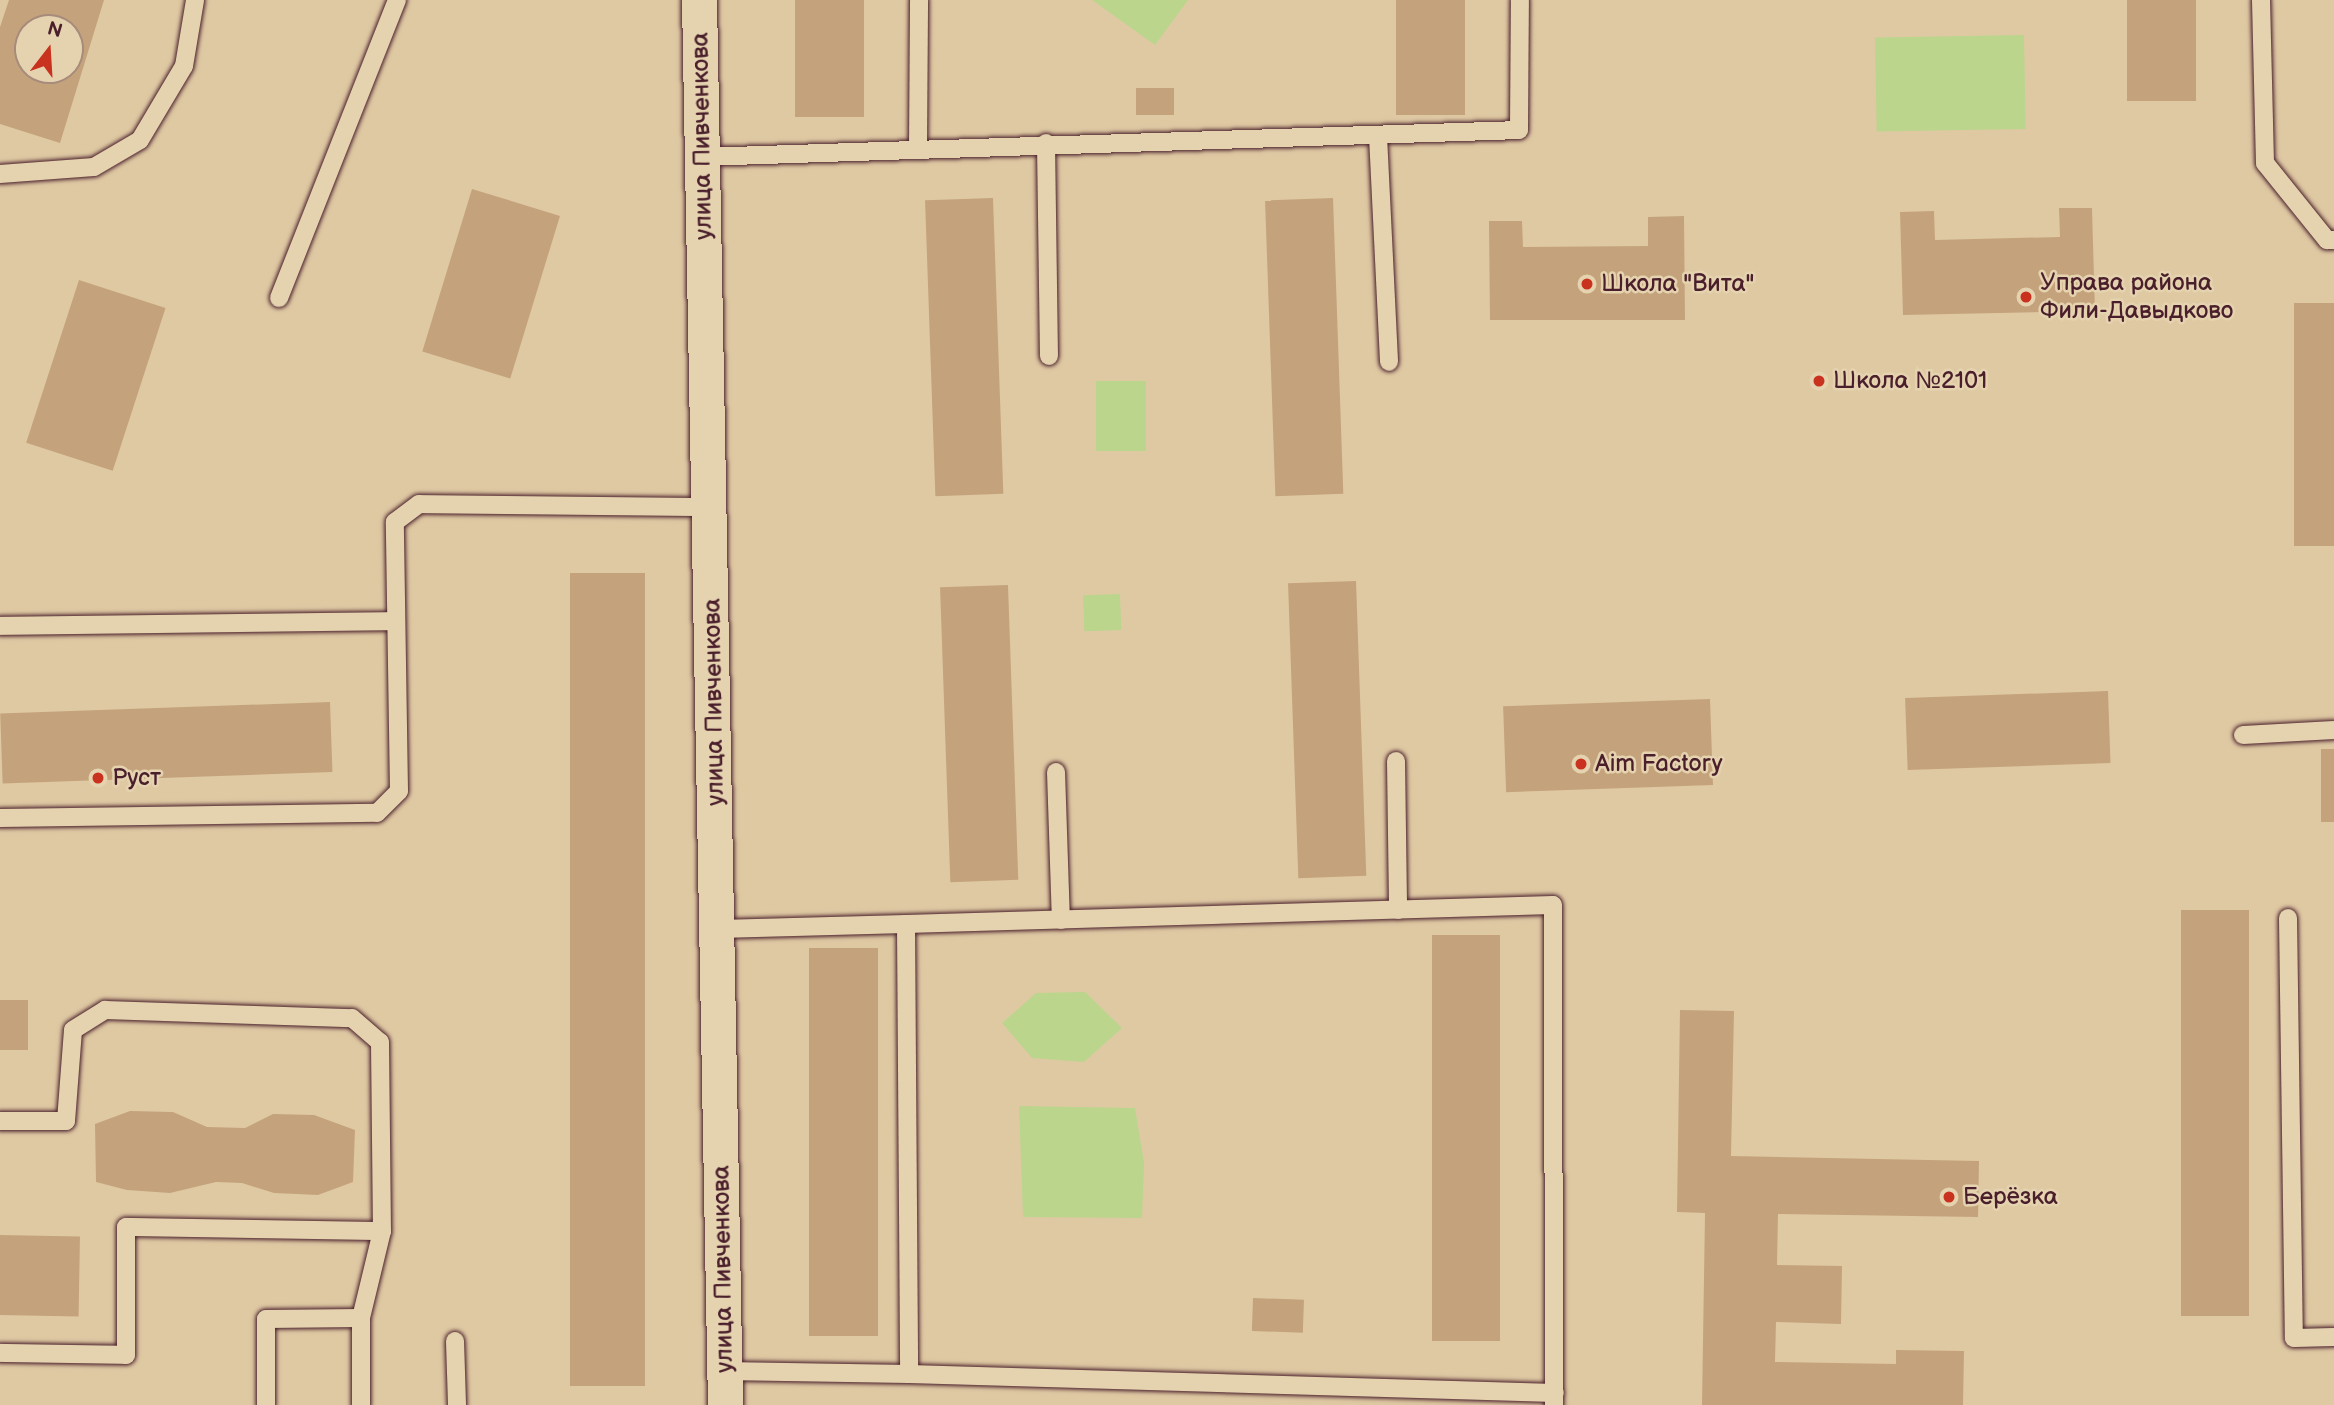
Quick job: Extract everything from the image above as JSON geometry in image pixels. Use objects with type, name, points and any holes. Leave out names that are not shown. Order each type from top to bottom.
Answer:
[{"type":"street","name":"улица Пивченкова","points":[[699,0],[719,929],[724,1388]]},
{"type":"lane","points":[[0,174],[94,167],[140,140],[184,66],[195,0]]},
{"type":"lane","points":[[279,298],[397,0]]},
{"type":"lane","points":[[918,150],[919,0]]},
{"type":"lane","points":[[702,157],[1046,143],[1378,136],[1519,130],[1520,0]]},
{"type":"lane","points":[[2261,0],[2265,163],[2327,240],[2334,240]]},
{"type":"lane","points":[[1378,136],[1389,362]]},
{"type":"lane","points":[[1046,143],[1049,356]]},
{"type":"lane","points":[[0,818],[377,813],[398,791],[395,522],[419,504],[710,507]]},
{"type":"lane","points":[[0,626],[396,621]]},
{"type":"lane","points":[[2243,735],[2334,730]]},
{"type":"lane","points":[[1396,761],[1398,910]]},
{"type":"lane","points":[[1056,772],[1061,920]]},
{"type":"lane","points":[[719,929],[1553,905],[1554,1399],[909,1374],[724,1388]]},
{"type":"lane","points":[[2288,918],[2294,1338],[2334,1337]]},
{"type":"lane","points":[[906,924],[909,1374]]},
{"type":"lane","points":[[0,1121],[66,1121],[73,1030],[105,1010],[352,1018],[380,1042],[382,1231],[361,1318],[361,1405]]},
{"type":"lane","points":[[0,1353],[126,1355],[126,1227],[382,1231]]},
{"type":"lane","points":[[266,1405],[266,1319],[361,1318]]},
{"type":"lane","points":[[455,1340],[457,1405]]},
{"type":"green space","points":[[1092,0],[1188,0],[1155,45]]},
{"type":"green space","points":[[2024,35],[2026,129],[1877,132],[1875,38]]},
{"type":"green space","points":[[1096,381],[1146,381],[1146,451],[1096,451]]},
{"type":"green space","points":[[1120,594],[1121,630],[1084,631],[1083,595]]},
{"type":"green space","points":[[1085,992],[1122,1028],[1084,1062],[1032,1058],[1002,1023],[1036,993]]},
{"type":"green space","points":[[1019,1106],[1135,1108],[1144,1163],[1142,1218],[1023,1217]]},
{"type":"building","points":[[9,0],[104,0],[84,65],[84,14],[14,14],[14,84],[78,84],[60,143],[0,124],[0,27]]},
{"type":"building","points":[[795,0],[864,0],[864,117],[795,117]]},
{"type":"building","points":[[1396,0],[1465,0],[1465,115],[1396,115]]},
{"type":"building","points":[[2127,0],[2196,0],[2196,101],[2127,101]]},
{"type":"building","points":[[1136,88],[1174,88],[1174,115],[1136,115]]},
{"type":"building","points":[[472,189],[560,216],[510,378],[422,352]]},
{"type":"building","points":[[993,198],[1003,494],[935,496],[925,200]]},
{"type":"building","points":[[1333,198],[1343,494],[1275,496],[1265,200]]},
{"type":"building","points":[[2059,208],[2092,208],[2095,311],[1903,315],[1900,212],[1934,211],[1935,240],[2060,237]]},
{"type":"building","name":"Школа \"Вита\"","points":[[1684,216],[1685,320],[1490,320],[1489,221],[1522,221],[1523,247],[1648,246],[1648,217]]},
{"type":"building","points":[[79,280],[166,308],[113,471],[26,443]]},
{"type":"building","points":[[2294,303],[2334,303],[2334,546],[2294,546]]},
{"type":"building","points":[[570,573],[645,573],[645,1386],[570,1386]]},
{"type":"building","points":[[1356,581],[1366,876],[1298,878],[1288,583]]},
{"type":"building","points":[[1008,585],[1018,880],[950,882],[940,587]]},
{"type":"building","points":[[2108,691],[2111,763],[1908,770],[1905,698]]},
{"type":"building","points":[[1710,699],[1713,785],[1506,792],[1503,706]]},
{"type":"building","points":[[330,702],[332,772],[3,783],[0,714]]},
{"type":"building","points":[[2321,749],[2334,749],[2334,822],[2321,822]]},
{"type":"building","points":[[2181,910],[2249,910],[2249,1316],[2181,1316]]},
{"type":"building","points":[[1432,935],[1500,935],[1500,1341],[1432,1341]]},
{"type":"building","points":[[809,948],[878,948],[878,1336],[809,1336]]},
{"type":"building","points":[[0,1000],[28,1000],[28,1050],[0,1050]]},
{"type":"building","points":[[1680,1010],[1734,1011],[1731,1156],[1979,1161],[1978,1217],[1778,1214],[1777,1265],[1842,1266],[1841,1324],[1776,1322],[1775,1362],[1896,1364],[1896,1350],[1964,1351],[1963,1405],[1702,1405],[1705,1213],[1677,1212]]},
{"type":"building","points":[[130,1111],[173,1112],[207,1127],[245,1128],[273,1114],[314,1115],[355,1130],[353,1182],[318,1195],[274,1193],[242,1183],[216,1182],[170,1193],[127,1190],[96,1182],[95,1124]]},
{"type":"building","points":[[0,1235],[80,1236],[79,1316],[0,1315]]},
{"type":"building","points":[[1253,1298],[1304,1300],[1303,1333],[1252,1331]]},
{"type":"place","name":"Школа \"Вита\"","points":[[1587,284]]},
{"type":"place","name":"Управа района Фили-Давыдково","points":[[2026,297]]},
{"type":"place","name":"Школа №2101","points":[[1819,381]]},
{"type":"place","name":"Aim Factory","points":[[1581,764]]},
{"type":"place","name":"Руст","points":[[98,778]]},
{"type":"place","name":"Берёзка","points":[[1949,1197]]}]
